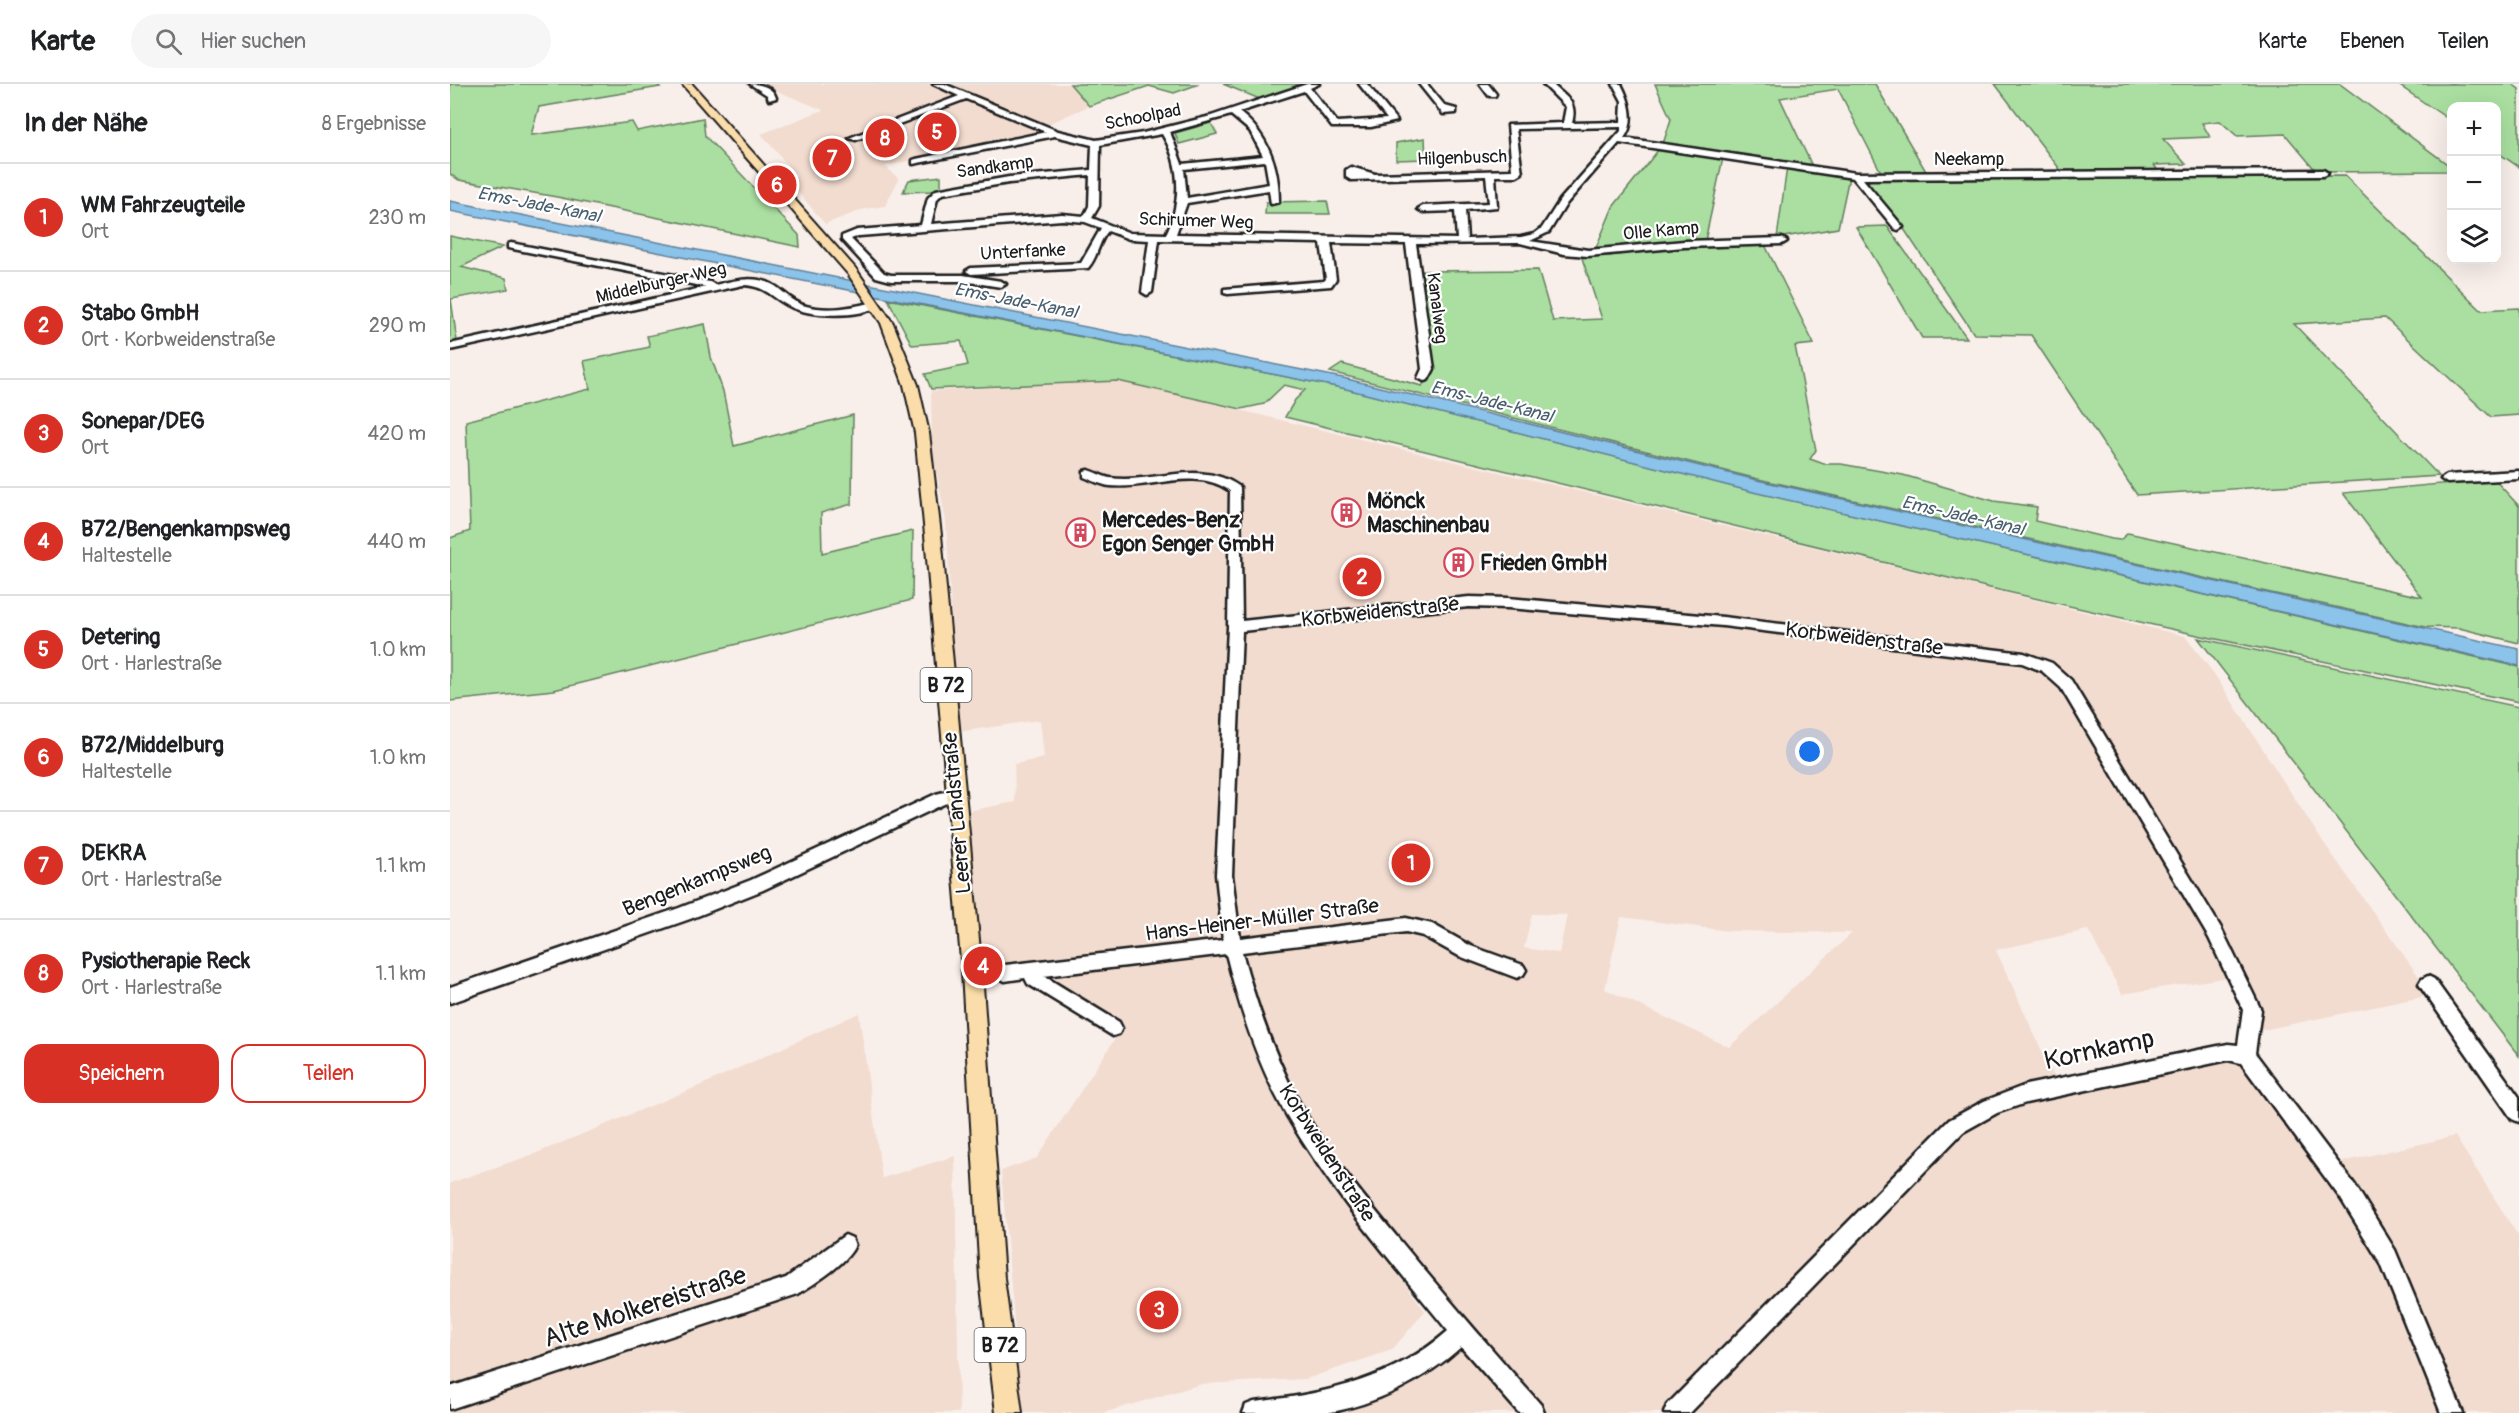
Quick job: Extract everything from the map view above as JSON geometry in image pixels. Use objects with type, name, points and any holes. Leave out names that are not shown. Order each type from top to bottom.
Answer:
[{"type":"main road","name":"Leerer Landstraße","points":[[687,84],[706,102],[852,272],[893,337],[911,385],[922,433],[972,972],[992,1278],[1009,1413]]},
{"type":"main road","name":"Leerer Landstraße","points":[[695,84],[706,102]]},
{"type":"street","points":[[754,84],[771,94],[772,98]]},
{"type":"street","name":"Schoolpad","points":[[937,84],[1055,133],[1080,141],[1096,143],[1166,131],[1233,112],[1315,84]]},
{"type":"street","points":[[1305,87],[1335,125],[1393,121],[1363,84]]},
{"type":"street","points":[[1423,84],[1441,107]]},
{"type":"street","points":[[1484,84],[1492,94]]},
{"type":"street","points":[[1547,84],[1570,106],[1567,125]]},
{"type":"street","points":[[1545,243],[1546,230],[1563,202],[1619,140],[1627,124],[1626,101],[1617,84]]},
{"type":"street","points":[[853,138],[966,96]]},
{"type":"street","points":[[1233,112],[1260,135],[1275,186],[1274,202]]},
{"type":"street","name":"Hilgenbusch","points":[[1377,177],[1517,173],[1511,127],[1627,124]]},
{"type":"street","points":[[1166,131],[1172,141],[1183,201],[1180,215],[1169,238]]},
{"type":"street","points":[[916,162],[1055,133]]},
{"type":"street","name":"Neekamp","points":[[1619,140],[1856,176],[2323,173]]},
{"type":"street","points":[[1087,219],[1094,206],[1096,143]]},
{"type":"street","points":[[1178,167],[1268,158]]},
{"type":"street","name":"Sandkamp","points":[[925,227],[933,198],[939,192],[1016,179],[1095,172]]},
{"type":"street","points":[[1423,209],[1494,205],[1490,174]]},
{"type":"street","points":[[1856,176],[1898,227]]},
{"type":"street","points":[[1183,201],[1275,186]]},
{"type":"street","points":[[1460,208],[1462,242]]},
{"type":"street","name":"Schirumer Weg","points":[[1001,284],[963,278],[891,278],[880,275],[845,240],[853,233],[1062,217],[1087,219],[1129,236],[1169,238],[1498,243],[1529,238],[1546,230]]},
{"type":"street","name":"Unterfanke","points":[[953,272],[1084,266],[1089,262],[1097,235],[1106,228]]},
{"type":"street","points":[[1147,292],[1154,237]]},
{"type":"street","points":[[1228,291],[1327,284],[1332,279],[1326,240]]},
{"type":"street","name":"Olle Kamp","points":[[1498,243],[1545,243],[1560,249],[1585,254],[1650,246],[1782,241]]},
{"type":"street","name":"Kanalweg","points":[[1411,242],[1428,369],[1424,378]]},
{"type":"street","points":[[511,246],[711,288]]},
{"type":"street","name":"Middelburger Weg","points":[[450,347],[743,282],[762,283],[774,288],[796,306],[815,310],[855,309],[874,304]]},
{"type":"street","name":"Korbweidenstraße","points":[[1089,474],[1108,482],[1201,477],[1221,479],[1230,483],[1236,490],[1235,627],[1224,874],[1232,946],[1247,1004],[1271,1065],[1293,1109],[1352,1198],[1462,1332],[1533,1413]]},
{"type":"street","points":[[2447,479],[2519,475]]},
{"type":"street","name":"Korbweidenstraße","points":[[1235,627],[1469,602],[1505,602],[1677,617],[1811,632],[2025,658],[2047,667],[2066,684],[2215,933],[2252,1010],[2246,1055]]},
{"type":"street","name":"Bengenkampsweg","points":[[450,995],[747,889],[941,798],[956,795]]},
{"type":"street","name":"Hans-Heiner-Müller Straße","points":[[1005,973],[1406,925],[1426,929],[1465,951],[1517,970]]},
{"type":"street","points":[[1035,969],[1034,979],[1113,1028]]},
{"type":"street","points":[[2428,984],[2519,1113]]},
{"type":"street","name":"Kornkamp","points":[[1675,1413],[1956,1126],[1980,1110],[2007,1098],[2058,1086],[2228,1052],[2246,1055]]},
{"type":"street","points":[[2246,1055],[2348,1192],[2388,1257],[2452,1413]]},
{"type":"street","name":"Alte Molkereistraße","points":[[450,1398],[791,1287],[814,1272],[844,1245]]},
{"type":"street","points":[[1254,1413],[1315,1405],[1384,1385],[1430,1362],[1462,1332]]},
{"type":"shaded area","points":[[760,84],[1070,84],[1089,106],[1048,124],[1044,133],[885,166],[899,179],[885,206],[865,209],[825,224],[787,179],[797,176],[761,134],[823,110]]},
{"type":"shaded area","points":[[1118,381],[2185,636],[2215,675],[2317,833],[2432,995],[2249,1033],[2236,976],[2122,994],[2088,930],[1996,950],[2058,1086],[2246,1055],[2328,1165],[2455,1136],[2519,1237],[2519,1413],[1315,1413],[1365,1401],[1422,1378],[1472,1342],[1345,1200],[1425,1311],[1392,1350],[1306,1379],[1202,1384],[1103,1413],[1022,1413],[1001,1171],[1037,1158],[1122,1028],[1046,974],[1001,980],[1001,966],[979,972],[967,811],[1015,802],[1014,764],[1044,758],[1040,720],[958,732],[946,522],[932,449],[931,391]],"holes":[[[1532,914],[1567,915],[1559,953],[1524,948]],[[1621,917],[1728,931],[1852,933],[1729,1047],[1605,989]]]},
{"type":"shaded area","points":[[859,1013],[882,1178],[955,1156],[959,1413],[450,1413],[450,1183],[534,1154],[699,1086]]},
{"type":"green space","points":[[450,84],[657,84],[660,87],[539,107],[531,135],[632,122],[637,131],[703,118],[705,136],[799,235],[800,247],[557,197],[459,180],[450,174]]},
{"type":"green space","points":[[1070,84],[1199,84],[1174,93],[1149,86],[1089,106]]},
{"type":"green space","points":[[1223,84],[1302,84],[1262,100]]},
{"type":"green space","points":[[1655,84],[1875,84],[1927,173],[1882,174],[1838,89],[1780,98],[1813,168],[1663,144],[1671,119]]},
{"type":"green space","points":[[1995,84],[2340,84],[2447,164],[2447,171],[2317,172],[2285,134],[2237,136],[2220,121],[2202,123],[2210,137],[2163,139],[2186,164],[2154,165],[2159,172],[2062,172]]},
{"type":"green space","points":[[2397,84],[2512,84],[2519,89],[2519,167],[2501,155],[2501,102],[2447,102],[2447,118]]},
{"type":"green space","points":[[1211,123],[1217,134],[1179,144],[1175,133]]},
{"type":"green space","points":[[1425,138],[1426,159],[1396,160],[1396,143]]},
{"type":"green space","points":[[1659,149],[1723,158],[1705,241],[1668,242],[1595,250],[1613,207]]},
{"type":"green space","points":[[1787,167],[1849,177],[1838,228],[1777,238]]},
{"type":"green space","points":[[941,176],[941,189],[937,191],[903,192],[909,180]]},
{"type":"green space","points":[[2345,176],[2481,310],[2519,308],[2519,415],[2491,417],[2385,318],[2294,324],[2439,476],[2137,495],[2031,335],[1974,334],[1904,229],[1867,182],[1876,178]]},
{"type":"green space","points":[[1327,201],[1330,214],[1265,214],[1266,202]]},
{"type":"green space","points":[[1887,226],[1967,338],[1922,338],[1856,227]]},
{"type":"green space","points":[[450,236],[503,247],[461,267],[506,278],[508,289],[451,299],[457,341],[450,343]]},
{"type":"green space","points":[[1765,245],[1814,344],[1795,346],[1816,450],[1810,459],[1824,464],[1841,464],[1903,475],[1994,501],[2037,507],[2035,521],[2112,539],[2120,540],[2128,533],[2422,597],[2343,493],[2494,479],[2519,506],[2519,643],[2459,628],[2425,627],[1758,479],[1330,372],[1342,364],[1422,386],[1432,368],[1421,271],[1538,270],[1553,321],[1602,319],[1582,258],[1587,255],[1609,256],[1665,248]]},
{"type":"green space","points":[[888,299],[1343,388],[1759,493],[2519,667],[2519,702],[2202,636],[1990,588],[1285,417],[1295,400],[1305,390],[1284,385],[1264,404],[1241,409],[1118,381],[931,389],[925,374],[968,365],[961,341],[912,345]]},
{"type":"green space","points":[[705,324],[711,357],[723,391],[734,446],[853,415],[852,504],[821,513],[822,553],[913,531],[912,600],[554,690],[450,701],[450,538],[470,531],[466,421],[590,389],[584,361],[650,347],[647,336]]},
{"type":"green space","points":[[2198,638],[2519,707],[2519,1056]]},
{"type":"water","points":[[450,201],[1343,378],[1757,480],[2519,649],[2519,666],[1757,493],[1342,388],[450,211]]},
{"type":"place","name":"Detering","points":[[937,132]]},
{"type":"place","name":"Pysiotherapie Reck","points":[[885,138]]},
{"type":"place","name":"DEKRA","points":[[832,158]]},
{"type":"place","name":"B72/Middelburg","points":[[777,185]]},
{"type":"place","name":"Mönck Maschinenbau","points":[[1346,513]]},
{"type":"place","name":"Mercedes-Benz Egon Senger GmbH","points":[[1081,532]]},
{"type":"place","name":"Frieden GmbH","points":[[1459,563]]},
{"type":"place","name":"Stabo GmbH","points":[[1362,577]]},
{"type":"place","name":"WM Fahrzeugteile","points":[[1411,863]]},
{"type":"place","name":"B72/Bengenkampsweg","points":[[983,966]]},
{"type":"place","name":"Sonepar/DEG","points":[[1159,1310]]},
{"type":"water label","name":"Ems-Jade-Kanal","points":[[539,205]]},
{"type":"water label","name":"Ems-Jade-Kanal","points":[[1016,301]]},
{"type":"water label","name":"Ems-Jade-Kanal","points":[[1492,402]]},
{"type":"water label","name":"Ems-Jade-Kanal","points":[[1963,516]]}]
